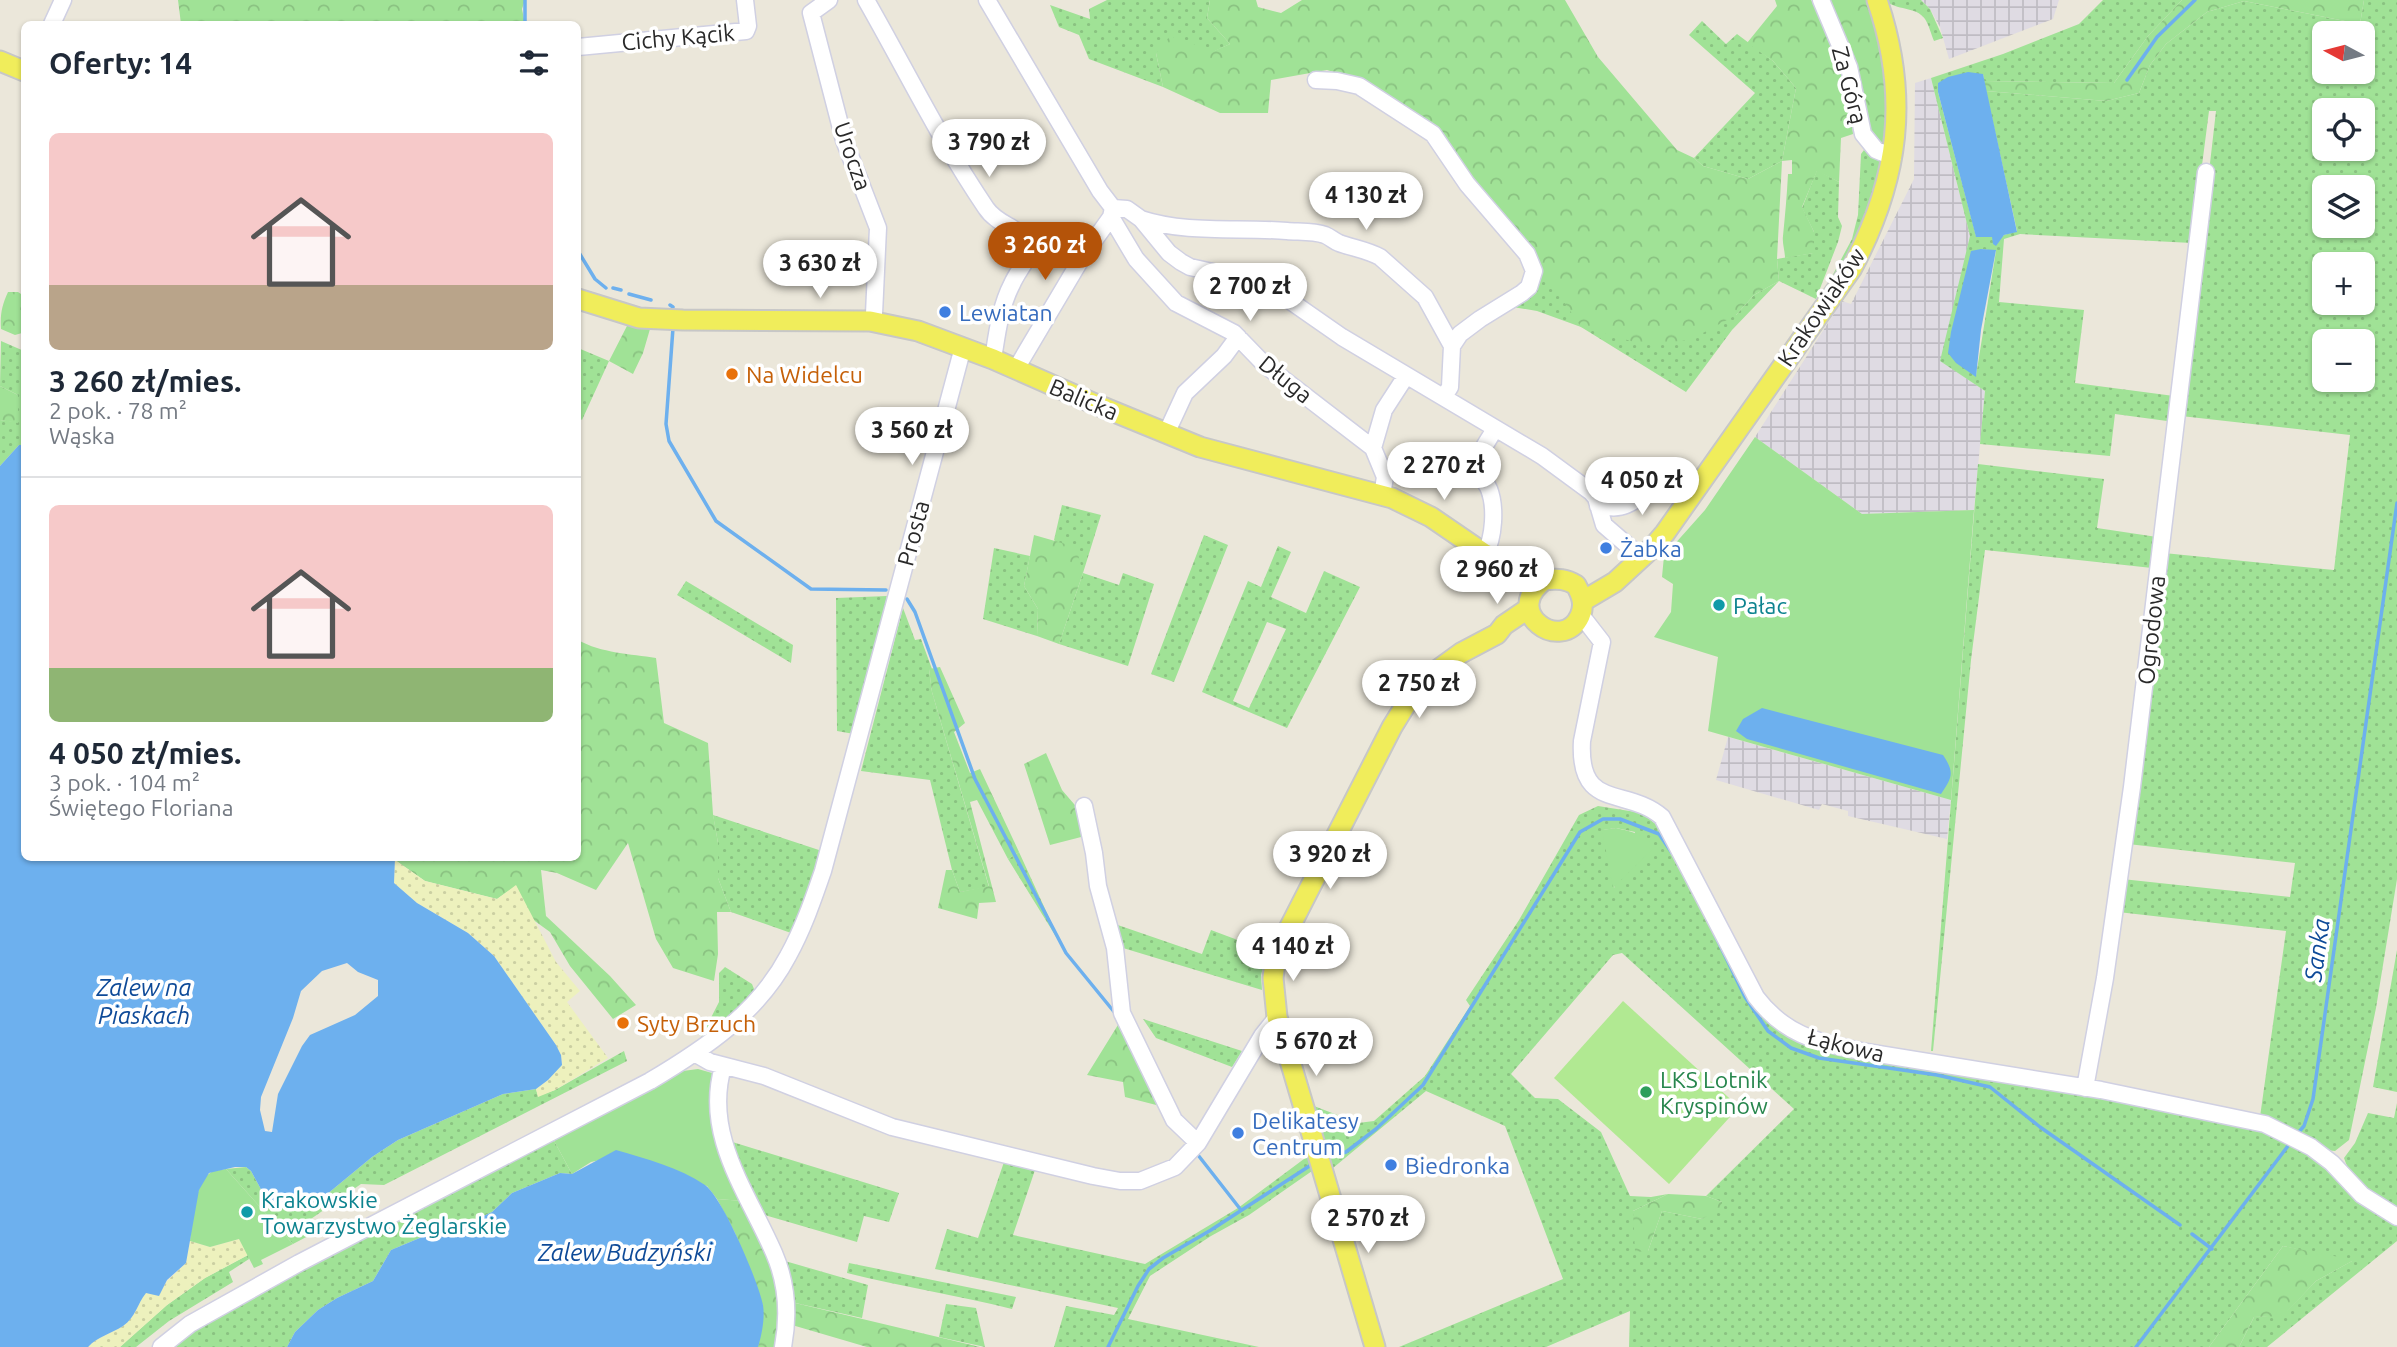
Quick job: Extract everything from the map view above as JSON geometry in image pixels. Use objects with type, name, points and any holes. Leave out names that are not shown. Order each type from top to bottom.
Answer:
[{"type":"main road","name":"Krakowiaków","points":[[1577,608],[1594,582],[1635,564],[1665,533],[1852,268],[1869,236],[1893,157],[1896,116],[1895,82],[1884,21],[1877,0]]},
{"type":"main road","points":[[0,61],[21,70]]},
{"type":"main road","name":"Balicka","points":[[581,300],[639,318],[870,321],[918,331],[993,359],[1166,434],[1234,457],[1382,495],[1413,507],[1485,554],[1532,578],[1546,579]]},
{"type":"main road","name":"Balicka","points":[[1485,554],[1532,609]]},
{"type":"main road","points":[[1562,578],[1577,608],[1551,631],[1532,609],[1533,590],[1546,579],[1562,578]]},
{"type":"main road","points":[[1375,1347],[1277,1017],[1273,978],[1279,946],[1397,718],[1413,693],[1442,665],[1497,634],[1504,625],[1532,609]]},
{"type":"street","points":[[53,21],[63,0]]},
{"type":"street","name":"Cichy Kącik","points":[[581,47],[746,32],[748,26],[745,0]]},
{"type":"street","name":"Urocza","points":[[829,0],[811,13],[844,139],[878,228],[874,314],[870,321]]},
{"type":"street","points":[[866,0],[921,102],[976,194],[990,213],[1025,235],[1031,245],[1029,255],[1012,284],[1002,310],[993,359]]},
{"type":"street","name":"Długa","points":[[987,0],[1100,191],[1136,259],[1164,293],[1175,303],[1212,320],[1238,337],[1265,365],[1373,448]]},
{"type":"street","name":"Za Górą","points":[[1821,0],[1849,68],[1863,134],[1876,150],[1893,157]]},
{"type":"street","points":[[1316,80],[1336,80],[1359,86],[1433,134],[1467,184],[1527,254],[1534,271],[1529,287],[1460,334],[1452,346],[1450,387],[1444,397]]},
{"type":"street","name":"Ogrodowa","points":[[2085,1088],[2105,978],[2132,787],[2206,172]]},
{"type":"street","points":[[1016,369],[1083,256],[1112,213],[1127,209],[1141,219],[1169,253],[1181,262],[1198,269],[1235,277],[1286,298],[1342,337],[1542,456],[1591,492],[1604,525],[1635,564]]},
{"type":"street","points":[[1141,219],[1178,226],[1317,234],[1371,253],[1425,298],[1452,346]]},
{"type":"street","points":[[1166,434],[1185,393],[1224,356],[1238,337]]},
{"type":"street","name":"Prosta","points":[[161,1347],[190,1324],[299,1263],[650,1081],[696,1054],[739,1020],[765,990],[787,958],[807,918],[826,859],[963,347]]},
{"type":"street","points":[[1382,495],[1384,477],[1373,448],[1384,410],[1406,376]]},
{"type":"street","points":[[1485,554],[1489,546],[1493,503],[1479,471],[1478,462],[1495,429]]},
{"type":"street","points":[[1598,506],[1624,506],[1660,481],[1678,475],[1700,484]]},
{"type":"street","name":"Łąkowa","points":[[1577,608],[1602,642],[1582,741],[1581,753],[1589,780],[1594,788],[1604,794],[1643,805],[1662,817],[1740,968],[1769,1013],[1782,1024],[1821,1042],[2250,1120],[2283,1131],[2311,1147],[2332,1163],[2362,1195],[2397,1217]]},
{"type":"street","points":[[1084,806],[1098,886],[1115,948],[1122,1013],[1174,1120],[1196,1145]]},
{"type":"street","points":[[696,1054],[723,1067],[764,1076],[892,1127],[1120,1181],[1140,1181],[1175,1167],[1196,1145],[1262,1036],[1277,1017]]},
{"type":"street","points":[[723,1067],[717,1096],[720,1130],[751,1210],[774,1254],[787,1307],[783,1347]]},
{"type":"shaded area","points":[[1921,0],[2059,0],[2053,19],[1949,59],[1940,27],[1930,9]]},
{"type":"shaded area","points":[[1931,78],[1970,236],[1941,361],[1985,391],[1974,510],[1862,514],[1755,437],[1842,301],[1851,304],[1914,179],[1915,83]]},
{"type":"shaded area","points":[[1728,737],[1951,800],[1947,839],[1848,816],[1848,811],[1822,804],[1819,810],[1716,780]]},
{"type":"green space","points":[[178,0],[525,0],[522,9],[524,21],[181,21]]},
{"type":"green space","points":[[1107,0],[1210,0],[1207,18],[1230,44],[1215,51],[1156,53],[1163,87],[1089,59],[1079,35],[1059,27],[1050,5],[1090,19],[1089,9]]},
{"type":"green space","points":[[1210,0],[1256,0],[1258,7],[1281,13],[1302,0],[1565,0],[1598,57],[1677,150],[1703,166],[1748,179],[1782,161],[1777,259],[1779,281],[1754,295],[1736,315],[1690,340],[1645,345],[1581,327],[1532,255],[1429,121],[1364,81],[1327,70],[1271,80],[1268,113],[1220,113],[1163,87],[1156,53],[1170,36],[1214,51],[1230,44],[1207,18]]},
{"type":"green space","points":[[1775,0],[1811,0],[1828,31],[1841,64],[1853,134],[1841,138],[1839,182],[1817,171],[1802,207],[1814,232],[1814,253],[1785,258],[1783,239],[1788,174],[1792,174],[1792,160],[1782,161],[1796,88],[1773,61],[1747,43],[1777,6]]},
{"type":"green space","points":[[1824,0],[1867,0],[1879,35],[1887,82],[1887,145],[1881,149],[1867,136]]},
{"type":"green space","points":[[1885,0],[1921,0],[1930,9],[1943,38],[1934,41],[1921,15]]},
{"type":"green space","points":[[2103,0],[2182,0],[2148,36],[2114,83],[1984,81],[1983,74],[1938,83],[1938,92],[1976,236],[1998,240],[2017,231],[1986,91],[2106,101],[2139,93],[2150,65],[2166,44],[2207,12],[2244,1],[2345,21],[2312,21],[2312,84],[2375,84],[2375,21],[2360,21],[2364,0],[2397,0],[2397,879],[2376,1008],[2349,1140],[2335,1151],[2326,1150],[2260,1117],[2286,931],[2118,912],[2122,879],[2290,897],[2295,863],[2128,844],[2164,553],[2334,570],[2350,435],[2181,416],[2216,111],[2209,111],[2192,243],[2020,234],[2004,239],[1999,302],[2084,310],[2075,383],[2174,396],[2172,415],[2167,421],[2115,414],[2110,456],[1980,444],[1985,391],[1940,361],[1970,236],[1931,78],[2003,54],[2079,24]],"holes":[[[1981,249],[1996,251],[1976,376]]]},
{"type":"green space","points":[[2182,0],[2364,0],[2360,21],[2345,21],[2244,1],[2207,12],[2166,44],[2150,65],[2139,93],[2106,101],[1986,91],[1984,81],[2114,83],[2148,36]]},
{"type":"green space","points":[[1702,21],[1726,44],[1737,34],[1773,61],[1796,88],[1782,161],[1748,179],[1703,166],[1694,158],[1755,93],[1689,35]]},
{"type":"green space","points":[[1864,150],[1876,156],[1883,167],[1853,252],[1829,285],[1852,239],[1858,215],[1861,154]]},
{"type":"green space","points":[[1817,170],[1839,182],[1838,217],[1842,226],[1838,242],[1816,299],[1779,281],[1777,259],[1813,253],[1814,232],[1802,208]]},
{"type":"green space","points":[[1532,255],[1736,315],[1754,295],[1779,281],[1732,330],[1686,392],[1581,327],[1537,311],[1507,306],[1521,300]]},
{"type":"green space","points":[[8,292],[21,294],[21,333],[15,335],[1,329],[4,301]]},
{"type":"green space","points":[[628,324],[650,329],[633,374],[609,361]]},
{"type":"green space","points":[[1,341],[21,350],[21,445],[0,466],[0,420],[17,422],[18,395],[0,386]]},
{"type":"green space","points":[[581,349],[609,361],[581,419]]},
{"type":"green space","points":[[0,386],[18,395],[18,423],[0,420]]},
{"type":"green space","points":[[1755,437],[1862,514],[1974,510],[1951,800],[1708,731],[1718,657],[1654,637],[1671,612],[1673,584],[1662,577],[1664,556],[1705,510]]},
{"type":"green space","points":[[1978,464],[2104,479],[2097,528],[2157,537],[2152,568],[1985,550],[1971,660],[1931,1051]]},
{"type":"green space","points":[[1062,505],[1101,515],[1083,573],[1054,540]]},
{"type":"green space","points":[[1034,535],[1076,547],[1083,573],[1059,644],[1037,636],[1038,609],[1024,586]]},
{"type":"green space","points":[[1204,535],[1228,545],[1174,682],[1151,674]]},
{"type":"green space","points":[[1278,546],[1291,552],[1271,597],[1306,613],[1324,571],[1360,587],[1287,728],[1202,692],[1248,581],[1261,587]],"holes":[[[1267,622],[1286,629],[1249,708],[1233,701]]]},
{"type":"green space","points":[[994,548],[1030,556],[1024,586],[1038,609],[1037,636],[983,619]]},
{"type":"green space","points":[[1083,573],[1119,585],[1123,573],[1154,584],[1128,666],[1059,644]]},
{"type":"green space","points":[[686,581],[793,645],[791,663],[677,595]]},
{"type":"green space","points":[[887,596],[854,734],[837,731],[836,598]]},
{"type":"green space","points":[[903,608],[915,640],[921,639],[932,669],[929,669],[932,692],[989,887],[960,892],[930,780],[861,771]]},
{"type":"green space","points":[[581,641],[606,650],[656,658],[664,723],[708,743],[718,843],[718,878],[731,912],[717,912],[718,954],[714,981],[673,968],[656,939],[628,843],[596,890],[557,873],[541,870],[546,916],[610,976],[636,1005],[613,1019],[570,966],[550,932],[532,919],[516,886],[497,899],[425,881],[396,861],[581,861]]},
{"type":"green space","points":[[940,667],[965,723],[954,732],[970,773],[980,769],[1019,852],[1008,859],[977,800],[970,802],[996,902],[979,903],[977,919],[938,908],[946,870],[952,870],[960,892],[989,886],[932,692],[929,669]]},
{"type":"green space","points":[[1046,753],[1062,790],[1080,811],[1085,836],[1050,845],[1024,764]]},
{"type":"green space","points":[[1598,806],[1642,813],[1664,831],[1770,1022],[1995,1078],[2253,1126],[2309,1150],[2342,1181],[2359,1204],[2397,1226],[2397,1241],[2267,1347],[2239,1347],[2254,1317],[2283,1315],[2316,1281],[2352,1261],[2283,1246],[2209,1347],[1629,1347],[1630,1311],[1546,1347],[1399,1347],[1563,1279],[1505,1126],[1426,1091],[1333,1168],[1314,1106],[1358,1123],[1374,1121],[1425,1076],[1470,1006],[1466,1000],[1519,920],[1579,815]],"holes":[[[1616,828],[1635,832],[1614,888],[1603,830]],[[1622,953],[1794,1109],[1706,1196],[1722,1202],[1702,1219],[1662,1211],[1648,1251],[1633,1211],[1668,1194],[1651,1197],[1630,1196],[1601,1132],[1558,1099],[1535,1098],[1511,1074],[1613,955]]]},
{"type":"green space","points":[[713,815],[822,851],[813,882],[791,933],[731,912],[718,878],[718,843]]},
{"type":"green space","points":[[1616,828],[1637,834],[1655,847],[1613,888],[1602,830]]},
{"type":"green space","points":[[1019,852],[1063,948],[1008,859]]},
{"type":"green space","points":[[1112,923],[1202,954],[1211,930],[1235,939],[1266,956],[1261,975],[1262,990],[1123,948]]},
{"type":"green space","points":[[2397,950],[2397,1092],[2373,1087]]},
{"type":"green space","points":[[725,967],[752,984],[756,994],[697,1045],[719,1002],[719,973]]},
{"type":"green space","name":"LKS Lotnik Kryspinów","points":[[1623,1001],[1739,1107],[1669,1184],[1554,1078]]},
{"type":"green space","points":[[1143,1019],[1242,1051],[1232,1067],[1156,1038]]},
{"type":"green space","points":[[1121,1020],[1164,1107],[1125,1097],[1123,1082],[1087,1075]]},
{"type":"green space","points":[[624,1051],[627,1061],[384,1185],[361,1184],[308,1221],[312,1234],[293,1244],[226,1169],[246,1167],[263,1193],[285,1210],[326,1195],[372,1157],[398,1140],[503,1094],[536,1089],[538,1096],[555,1090]]},
{"type":"green space","points":[[698,1069],[712,1073],[715,1091],[714,1123],[718,1144],[724,1164],[743,1201],[717,1199],[707,1186],[600,1160],[591,1162],[572,1174],[552,1137],[683,1071]]},
{"type":"green space","points":[[2397,1103],[2397,1211],[2359,1183],[2344,1158],[2355,1143],[2368,1113],[2394,1118]]},
{"type":"green space","points":[[552,1137],[572,1174],[560,1173],[512,1193],[492,1212],[462,1226],[446,1227],[391,1250],[373,1281],[318,1310],[295,1332],[287,1347],[169,1347],[205,1322]]},
{"type":"green space","points":[[726,1140],[899,1193],[889,1222],[864,1216],[857,1242],[758,1213]]},
{"type":"green space","points":[[1308,1156],[1312,1171],[1249,1215],[1150,1276],[1128,1319],[1259,1347],[1054,1347],[1066,1306],[1114,1315],[1118,1308],[935,1269],[947,1229],[978,1238],[1004,1162],[1035,1170],[1013,1235],[1145,1264],[1238,1208]]},
{"type":"green space","points":[[226,1169],[293,1244],[261,1260],[263,1264],[254,1268],[239,1239],[210,1247],[190,1241],[195,1204],[201,1185],[210,1173]]},
{"type":"green space","points":[[1668,1194],[1706,1196],[1722,1202],[1722,1208],[1702,1219],[1662,1211],[1648,1251],[1635,1252],[1633,1211]]},
{"type":"green space","points":[[717,1199],[743,1201],[771,1258],[784,1315],[778,1347],[758,1347],[763,1306],[735,1233]]},
{"type":"green space","points":[[2283,1246],[2354,1260],[2316,1281],[2283,1316],[2254,1317],[2239,1347],[2209,1347]]},
{"type":"green space","points":[[248,1255],[249,1259],[229,1272],[233,1282],[169,1321],[136,1347],[120,1347],[167,1305],[205,1278]]},
{"type":"green space","points":[[785,1261],[868,1285],[862,1318],[791,1302]]},
{"type":"green space","points":[[849,1263],[1016,1297],[1012,1309],[847,1273]]},
{"type":"green space","points":[[791,1302],[980,1347],[867,1347],[792,1325]]},
{"type":"green space","points":[[946,1304],[976,1308],[985,1347],[939,1337]]},
{"type":"sand","points":[[396,861],[425,881],[497,899],[516,885],[556,962],[580,991],[567,1002],[608,1058],[555,1090],[538,1097],[536,1089],[562,1064],[556,1045],[494,956],[468,933],[417,903],[394,883]]},
{"type":"sand","points":[[239,1239],[248,1255],[205,1278],[167,1305],[120,1347],[88,1347],[127,1322],[146,1292],[159,1295],[167,1281],[186,1263],[190,1241],[210,1247]]},
{"type":"water","points":[[1968,72],[1983,74],[2017,232],[2004,235],[1996,246],[1992,237],[1976,237],[1938,92],[1938,83],[1948,77]]},
{"type":"water","points":[[1996,250],[1981,330],[1976,377],[1956,363],[1948,353],[1971,251]]},
{"type":"water","name":"Zalew na Piaskach","points":[[21,445],[21,861],[395,861],[394,883],[417,903],[468,933],[494,956],[556,1045],[562,1065],[536,1089],[503,1094],[398,1140],[372,1157],[326,1195],[298,1211],[285,1210],[263,1193],[246,1167],[209,1173],[199,1190],[186,1263],[167,1280],[159,1296],[146,1293],[127,1322],[88,1347],[0,1347],[0,466]],"holes":[[[347,963],[358,972],[378,980],[378,996],[355,1015],[310,1035],[278,1094],[272,1132],[265,1131],[260,1110],[261,1097],[301,991],[322,971]]]},
{"type":"water","points":[[1762,708],[1943,755],[1951,771],[1950,779],[1941,794],[1747,739],[1736,731],[1743,719]]},
{"type":"water","name":"Zalew Budzyński","points":[[616,1150],[684,1173],[705,1185],[712,1193],[739,1241],[760,1293],[764,1315],[758,1347],[287,1347],[295,1332],[318,1310],[373,1281],[391,1250],[446,1227],[462,1226],[492,1212],[512,1193],[560,1173],[572,1174]]},
{"type":"waterway","points":[[525,0],[525,21]]},
{"type":"waterway","points":[[2127,80],[2157,37],[2195,0]]},
{"type":"waterway","points":[[581,256],[595,279],[606,288]]},
{"type":"waterway","points":[[613,288],[621,290]]},
{"type":"waterway","points":[[629,294],[651,300]]},
{"type":"waterway","points":[[673,328],[666,424],[669,441],[716,521],[811,589],[886,590]]},
{"type":"waterway","name":"Sanka","points":[[2298,1133],[2304,1126],[2313,1099],[2397,503]]},
{"type":"waterway","points":[[907,599],[915,612],[975,779],[1066,953],[1115,1013]]},
{"type":"waterway","points":[[1333,1156],[1346,1152],[1376,1129],[1423,1085],[1580,832],[1603,819],[1620,819],[1659,834],[1672,853]]},
{"type":"waterway","points":[[1715,935],[1745,997],[1768,1031],[1791,1048],[1819,1058],[1937,1075],[1990,1087],[2040,1127],[2180,1225]]},
{"type":"waterway","name":"Sanka","points":[[2136,1347],[2291,1142]]},
{"type":"waterway","points":[[1198,1155],[1241,1210]]},
{"type":"waterway","points":[[1108,1347],[1149,1269],[1311,1165]]},
{"type":"waterway","points":[[2192,1234],[2212,1249]]},
{"type":"place","name":"Lewiatan","points":[[945,312]]},
{"type":"place","name":"Na Widelcu","points":[[732,374]]},
{"type":"place","name":"Żabka","points":[[1606,548]]},
{"type":"place","name":"Pałac","points":[[1719,605]]},
{"type":"place","name":"Syty Brzuch","points":[[623,1023]]},
{"type":"place","name":"LKS Lotnik Kryspinów","points":[[1646,1092]]},
{"type":"place","name":"Delikatesy Centrum","points":[[1238,1133]]},
{"type":"place","name":"Biedronka","points":[[1391,1165]]},
{"type":"place","name":"Krakowskie Towarzystwo Żeglarskie","points":[[247,1212]]}]
